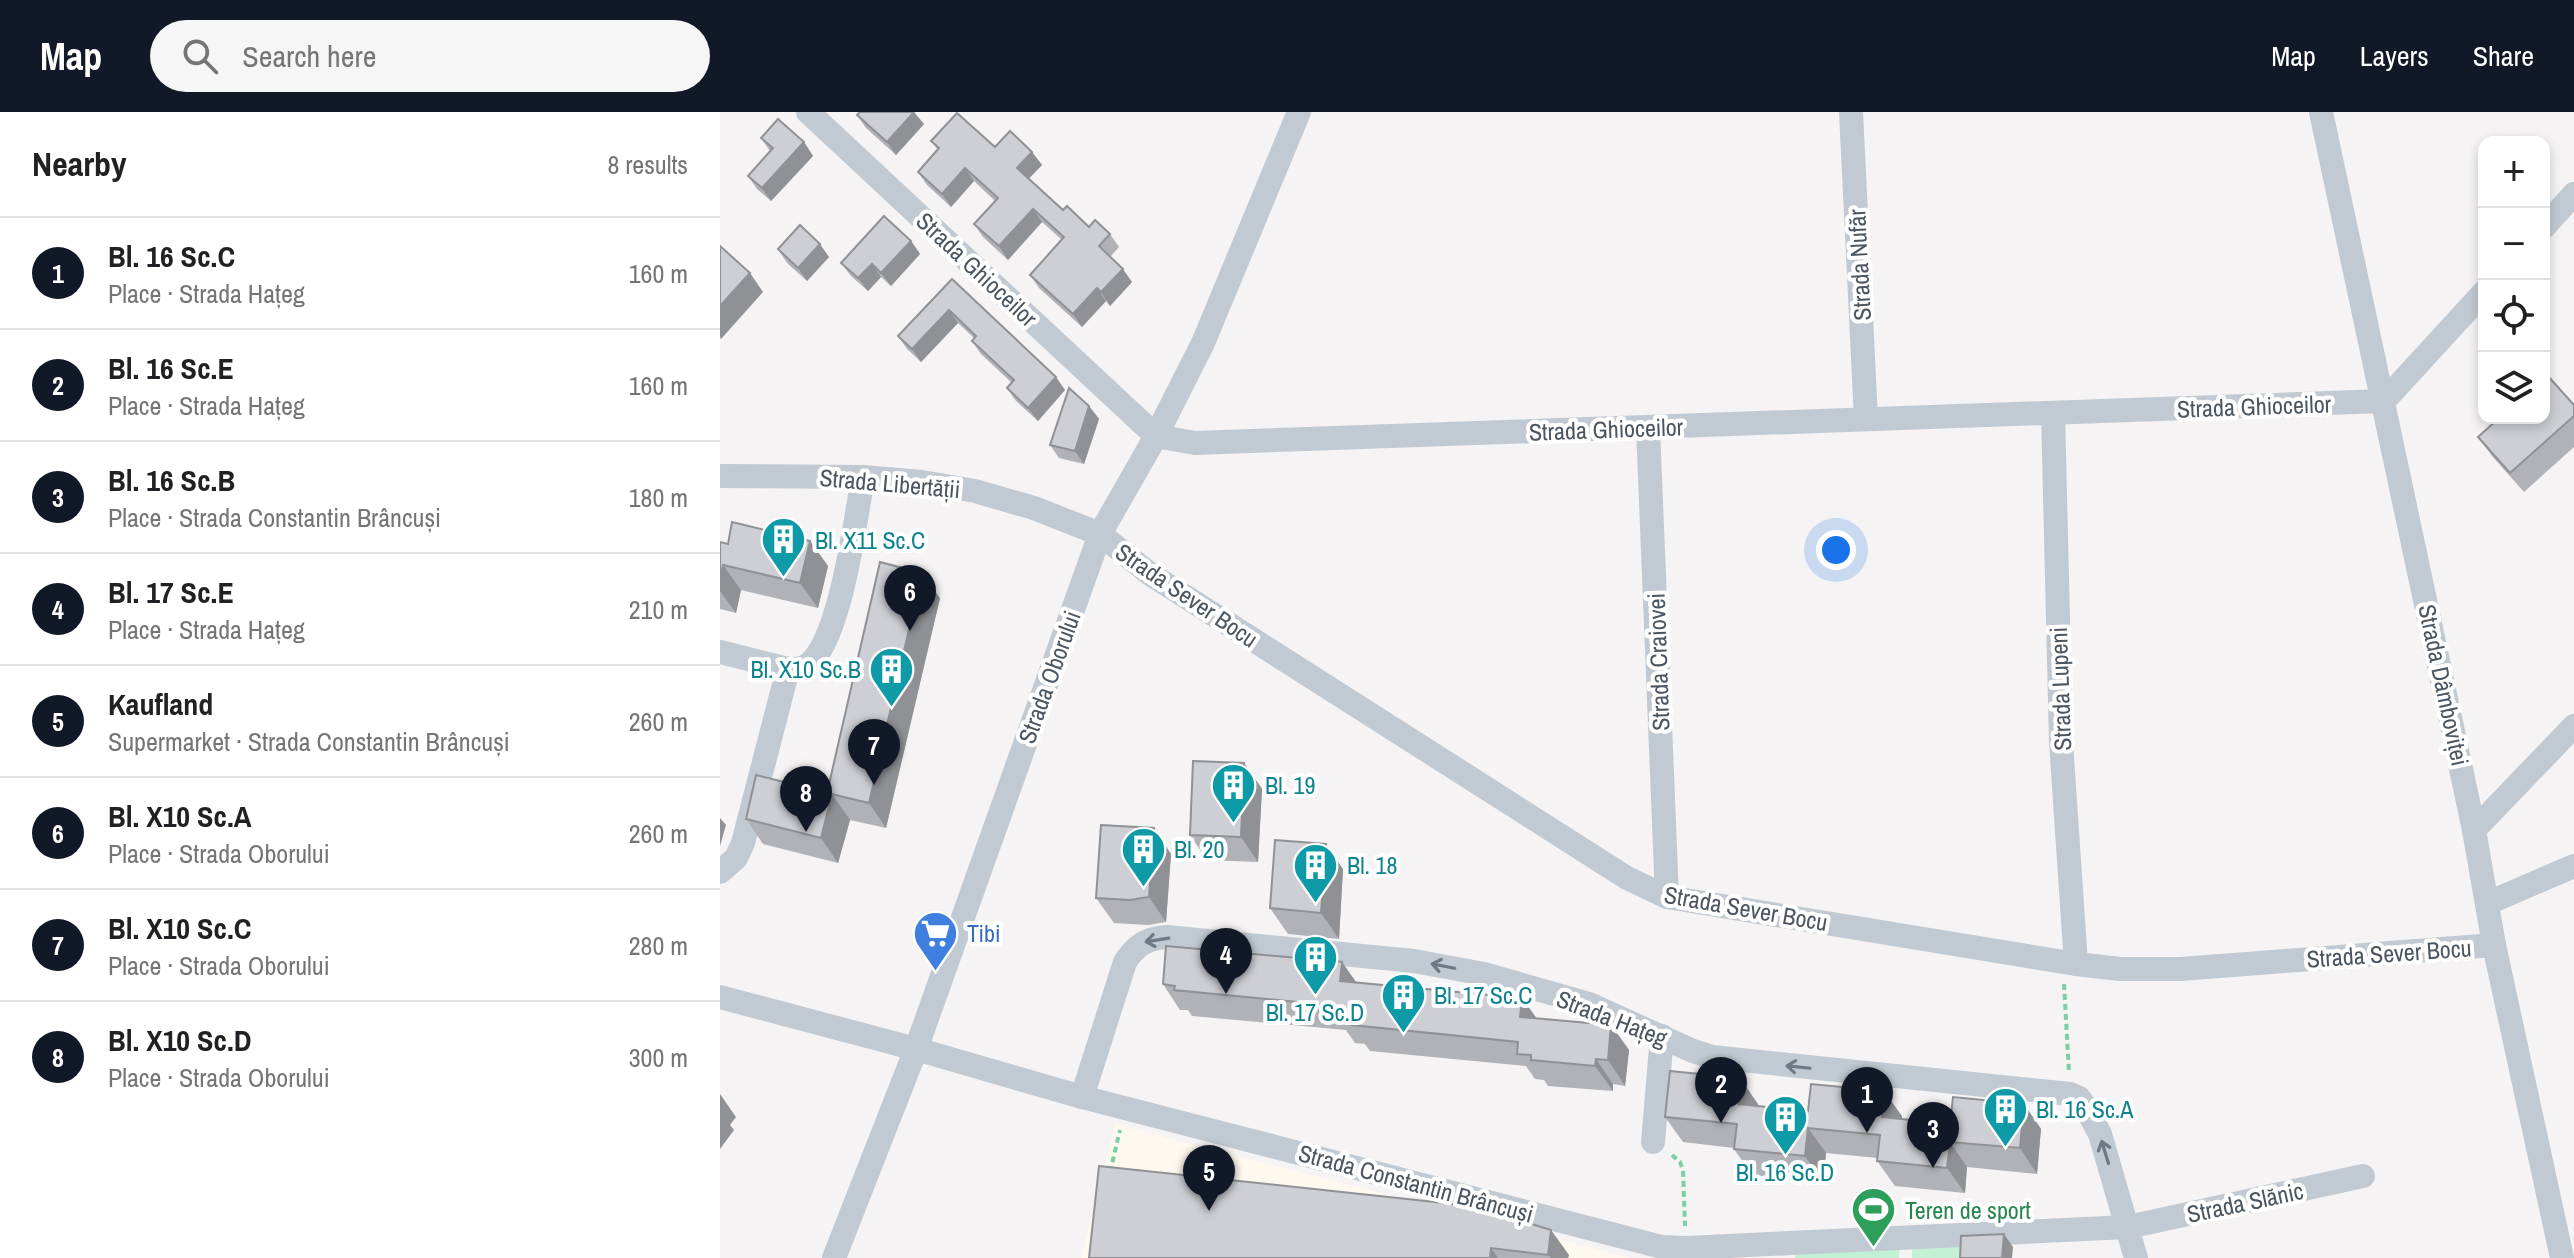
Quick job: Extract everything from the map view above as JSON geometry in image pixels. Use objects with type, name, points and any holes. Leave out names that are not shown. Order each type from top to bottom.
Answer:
[{"type":"street","name":"Strada Ghioceilor","points":[[808,112],[1156,436],[1195,443],[1236,443],[2384,401]]},
{"type":"street","name":"Strada Oborului","points":[[834,1258],[916,1049],[1100,534],[1156,436],[1203,343],[1299,112]]},
{"type":"street","name":"Strada Nufăr","points":[[1851,112],[1866,419]]},
{"type":"street","name":"Strada Dâmboviței","points":[[2321,112],[2562,1258]]},
{"type":"street","points":[[2550,220],[2574,194]]},
{"type":"street","points":[[2384,401],[2478,299]]},
{"type":"street","name":"Strada Lupeni","points":[[2053,413],[2070,963]]},
{"type":"street","name":"Strada Craiovei","points":[[1648,428],[1667,897]]},
{"type":"street","name":"Strada Libertății","points":[[720,476],[863,477],[922,482],[975,491],[1034,508],[1100,534]]},
{"type":"street","points":[[720,652],[788,669],[807,666],[814,659],[838,611],[863,477]]},
{"type":"street","name":"Strada Sever Bocu","points":[[1100,534],[1150,574],[1627,878],[1667,897],[2120,969],[2181,969],[2494,945]]},
{"type":"street","points":[[720,872],[736,858],[743,843],[788,669]]},
{"type":"street","points":[[2474,830],[2574,726]]},
{"type":"street","name":"Strada Sever Bocu","points":[[2488,903],[2574,866]]},
{"type":"street","name":"Strada Hațeg","points":[[1082,1097],[1125,962],[1143,942],[1155,938],[1414,961],[1484,974],[1589,1004],[1693,1051],[1735,1061],[2070,1094]]},
{"type":"street","name":"Strada Constantin Brâncuși","points":[[720,997],[1661,1252],[1686,1248],[1760,1251],[2128,1227]]},
{"type":"street","points":[[1653,1142],[1662,1036]]},
{"type":"street","points":[[2070,1094],[2079,1098],[2092,1116],[2136,1258]]},
{"type":"street","name":"Strada Slănic","points":[[2128,1227],[2363,1176]]},
{"type":"path","points":[[2070,963],[2070,1094]]},
{"type":"path","points":[[1107,1182],[1125,1108]]},
{"type":"path","points":[[1653,1142],[1674,1156],[1683,1170],[1686,1248]]},
{"type":"shaded area","points":[[1115,1124],[1631,1258],[1081,1258]]},
{"type":"green space","points":[[1965,1243],[1964,1258],[1912,1258],[1912,1247]]},
{"type":"green space","name":"Teren de sport","points":[[1900,1246],[1899,1258],[1795,1258],[1795,1252]]},
{"type":"building","points":[[860,112],[914,112],[887,142],[857,115]]},
{"type":"building","points":[[957,113],[995,147],[1010,131],[1032,152],[1017,168],[1063,210],[1067,206],[1089,227],[1095,220],[1110,234],[1099,246],[1123,269],[1101,292],[1097,288],[1073,314],[1030,275],[1064,237],[1033,209],[999,246],[974,224],[998,198],[965,168],[942,194],[918,172],[939,148],[931,141]]},
{"type":"building","points":[[778,119],[804,142],[762,188],[748,176],[773,148],[761,138]]},
{"type":"building","points":[[884,216],[911,241],[881,273],[872,264],[858,278],[841,263]]},
{"type":"building","points":[[800,225],[820,244],[798,268],[778,249]]},
{"type":"building","points":[[720,246],[750,273],[720,306]]},
{"type":"building","points":[[952,279],[1056,377],[1028,408],[1007,388],[1014,380],[972,341],[976,336],[949,310],[912,349],[898,336]]},
{"type":"building","points":[[2550,378],[2574,405],[2574,416],[2510,473],[2478,437],[2492,424],[2550,424]]},
{"type":"building","points":[[1069,388],[1089,406],[1075,451],[1050,445]]},
{"type":"building","points":[[732,522],[810,541],[800,583],[723,565],[720,578],[720,542],[728,544]]},
{"type":"building","points":[[880,562],[922,573],[869,803],[827,793]]},
{"type":"building","points":[[1193,761],[1244,763],[1241,837],[1190,835]]},
{"type":"building","points":[[756,775],[832,794],[821,838],[746,819]]},
{"type":"building","points":[[1101,825],[1154,828],[1149,897],[1130,900],[1096,898]]},
{"type":"building","points":[[1275,840],[1326,844],[1321,913],[1270,908]]},
{"type":"building","points":[[1166,946],[1342,962],[1340,981],[1522,998],[1520,1017],[1611,1025],[1608,1060],[1596,1059],[1595,1066],[1531,1060],[1531,1055],[1517,1054],[1518,1042],[1352,1025],[1353,1019],[1337,1018],[1338,1006],[1174,990],[1175,986],[1163,984]]},
{"type":"building","points":[[1670,1071],[1740,1078],[1738,1104],[1808,1111],[1811,1084],[1884,1091],[1882,1117],[1950,1124],[1953,1097],[2024,1104],[2020,1148],[1950,1142],[1947,1168],[1877,1161],[1880,1135],[1808,1128],[1805,1156],[1734,1149],[1737,1124],[1665,1117]]},
{"type":"building","points":[[1099,1166],[1472,1206],[1551,1230],[1548,1255],[1491,1248],[1490,1258],[1089,1258]]},
{"type":"building","points":[[2004,1234],[2002,1258],[1960,1258],[1961,1236]]},
{"type":"place","name":"Bl. X11 Sc.C","points":[[784,579]]},
{"type":"place","name":"Bl. X10 Sc.A","points":[[910,631]]},
{"type":"place","name":"Bl. X10 Sc.B","points":[[892,708]]},
{"type":"place","name":"Bl. X10 Sc.C","points":[[874,785]]},
{"type":"place","name":"Bl. 19","points":[[1234,824]]},
{"type":"place","name":"Bl. X10 Sc.D","points":[[806,832]]},
{"type":"place","name":"Bl. 20","points":[[1143,888]]},
{"type":"place","name":"Bl. 18","points":[[1316,904]]},
{"type":"place","name":"Tibi","points":[[936,972]]},
{"type":"place","name":"Bl. 17 Sc.E","points":[[1226,994]]},
{"type":"place","name":"Bl. 17 Sc.D","points":[[1315,997]]},
{"type":"place","name":"Bl. 17 Sc.C","points":[[1403,1034]]},
{"type":"place","name":"Bl. 16 Sc.E","points":[[1721,1123]]},
{"type":"place","name":"Bl. 16 Sc.C","points":[[1867,1133]]},
{"type":"place","name":"Bl. 16 Sc.A","points":[[2005,1148]]},
{"type":"place","name":"Bl. 16 Sc.D","points":[[1785,1157]]},
{"type":"place","name":"Bl. 16 Sc.B","points":[[1933,1168]]},
{"type":"place","name":"Kaufland","points":[[1209,1211]]},
{"type":"place","name":"Teren de sport","points":[[1874,1249]]}]
